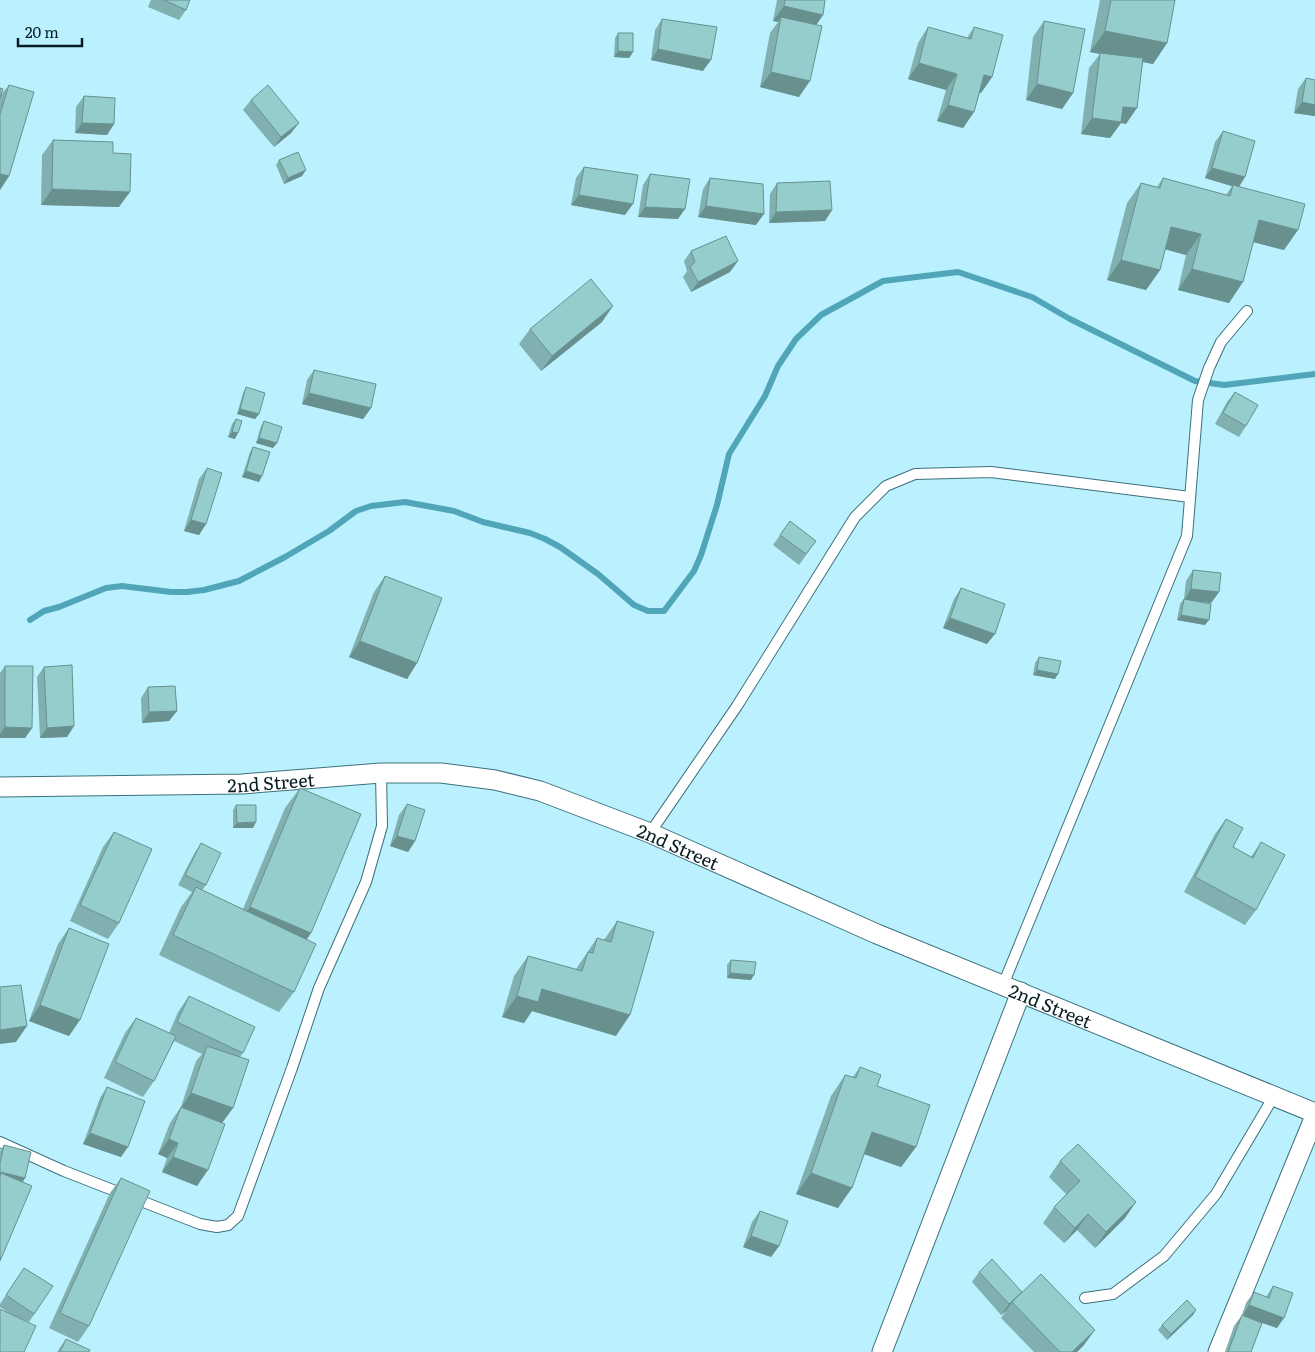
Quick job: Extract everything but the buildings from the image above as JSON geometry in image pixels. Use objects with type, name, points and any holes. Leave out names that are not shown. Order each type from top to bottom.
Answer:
[{"type":"street","name":"2nd Street","points":[[0,787],[242,784],[381,774],[441,773],[495,780],[540,791],[650,833],[877,934],[1274,1096],[1315,1115]]},
{"type":"street","points":[[882,1352],[1021,992]]},
{"type":"street","points":[[1218,1352],[1315,1115]]},
{"type":"lane","points":[[1003,985],[1187,536],[1198,400],[1209,368],[1221,342],[1247,312]]},
{"type":"lane","points":[[650,833],[737,706],[855,517],[886,486],[915,474],[991,472],[1190,497]]},
{"type":"lane","points":[[0,1142],[64,1171],[200,1224],[217,1227],[228,1225],[238,1216],[276,1114],[319,988],[366,882],[382,826],[381,774]]},
{"type":"lane","points":[[1085,1298],[1113,1294],[1164,1256],[1216,1194],[1274,1096]]},
{"type":"waterway","points":[[30,620],[44,611],[106,588],[122,586],[187,592],[204,590],[239,581],[329,531],[356,511],[371,506],[405,502],[454,511],[483,522],[530,533],[545,539],[560,547],[598,574],[634,605],[648,611],[664,611],[694,571],[717,505],[729,454],[765,396],[778,366],[796,339],[821,315],[883,281],[958,272],[1032,297],[1070,319],[1195,381],[1224,385],[1315,374]]}]
